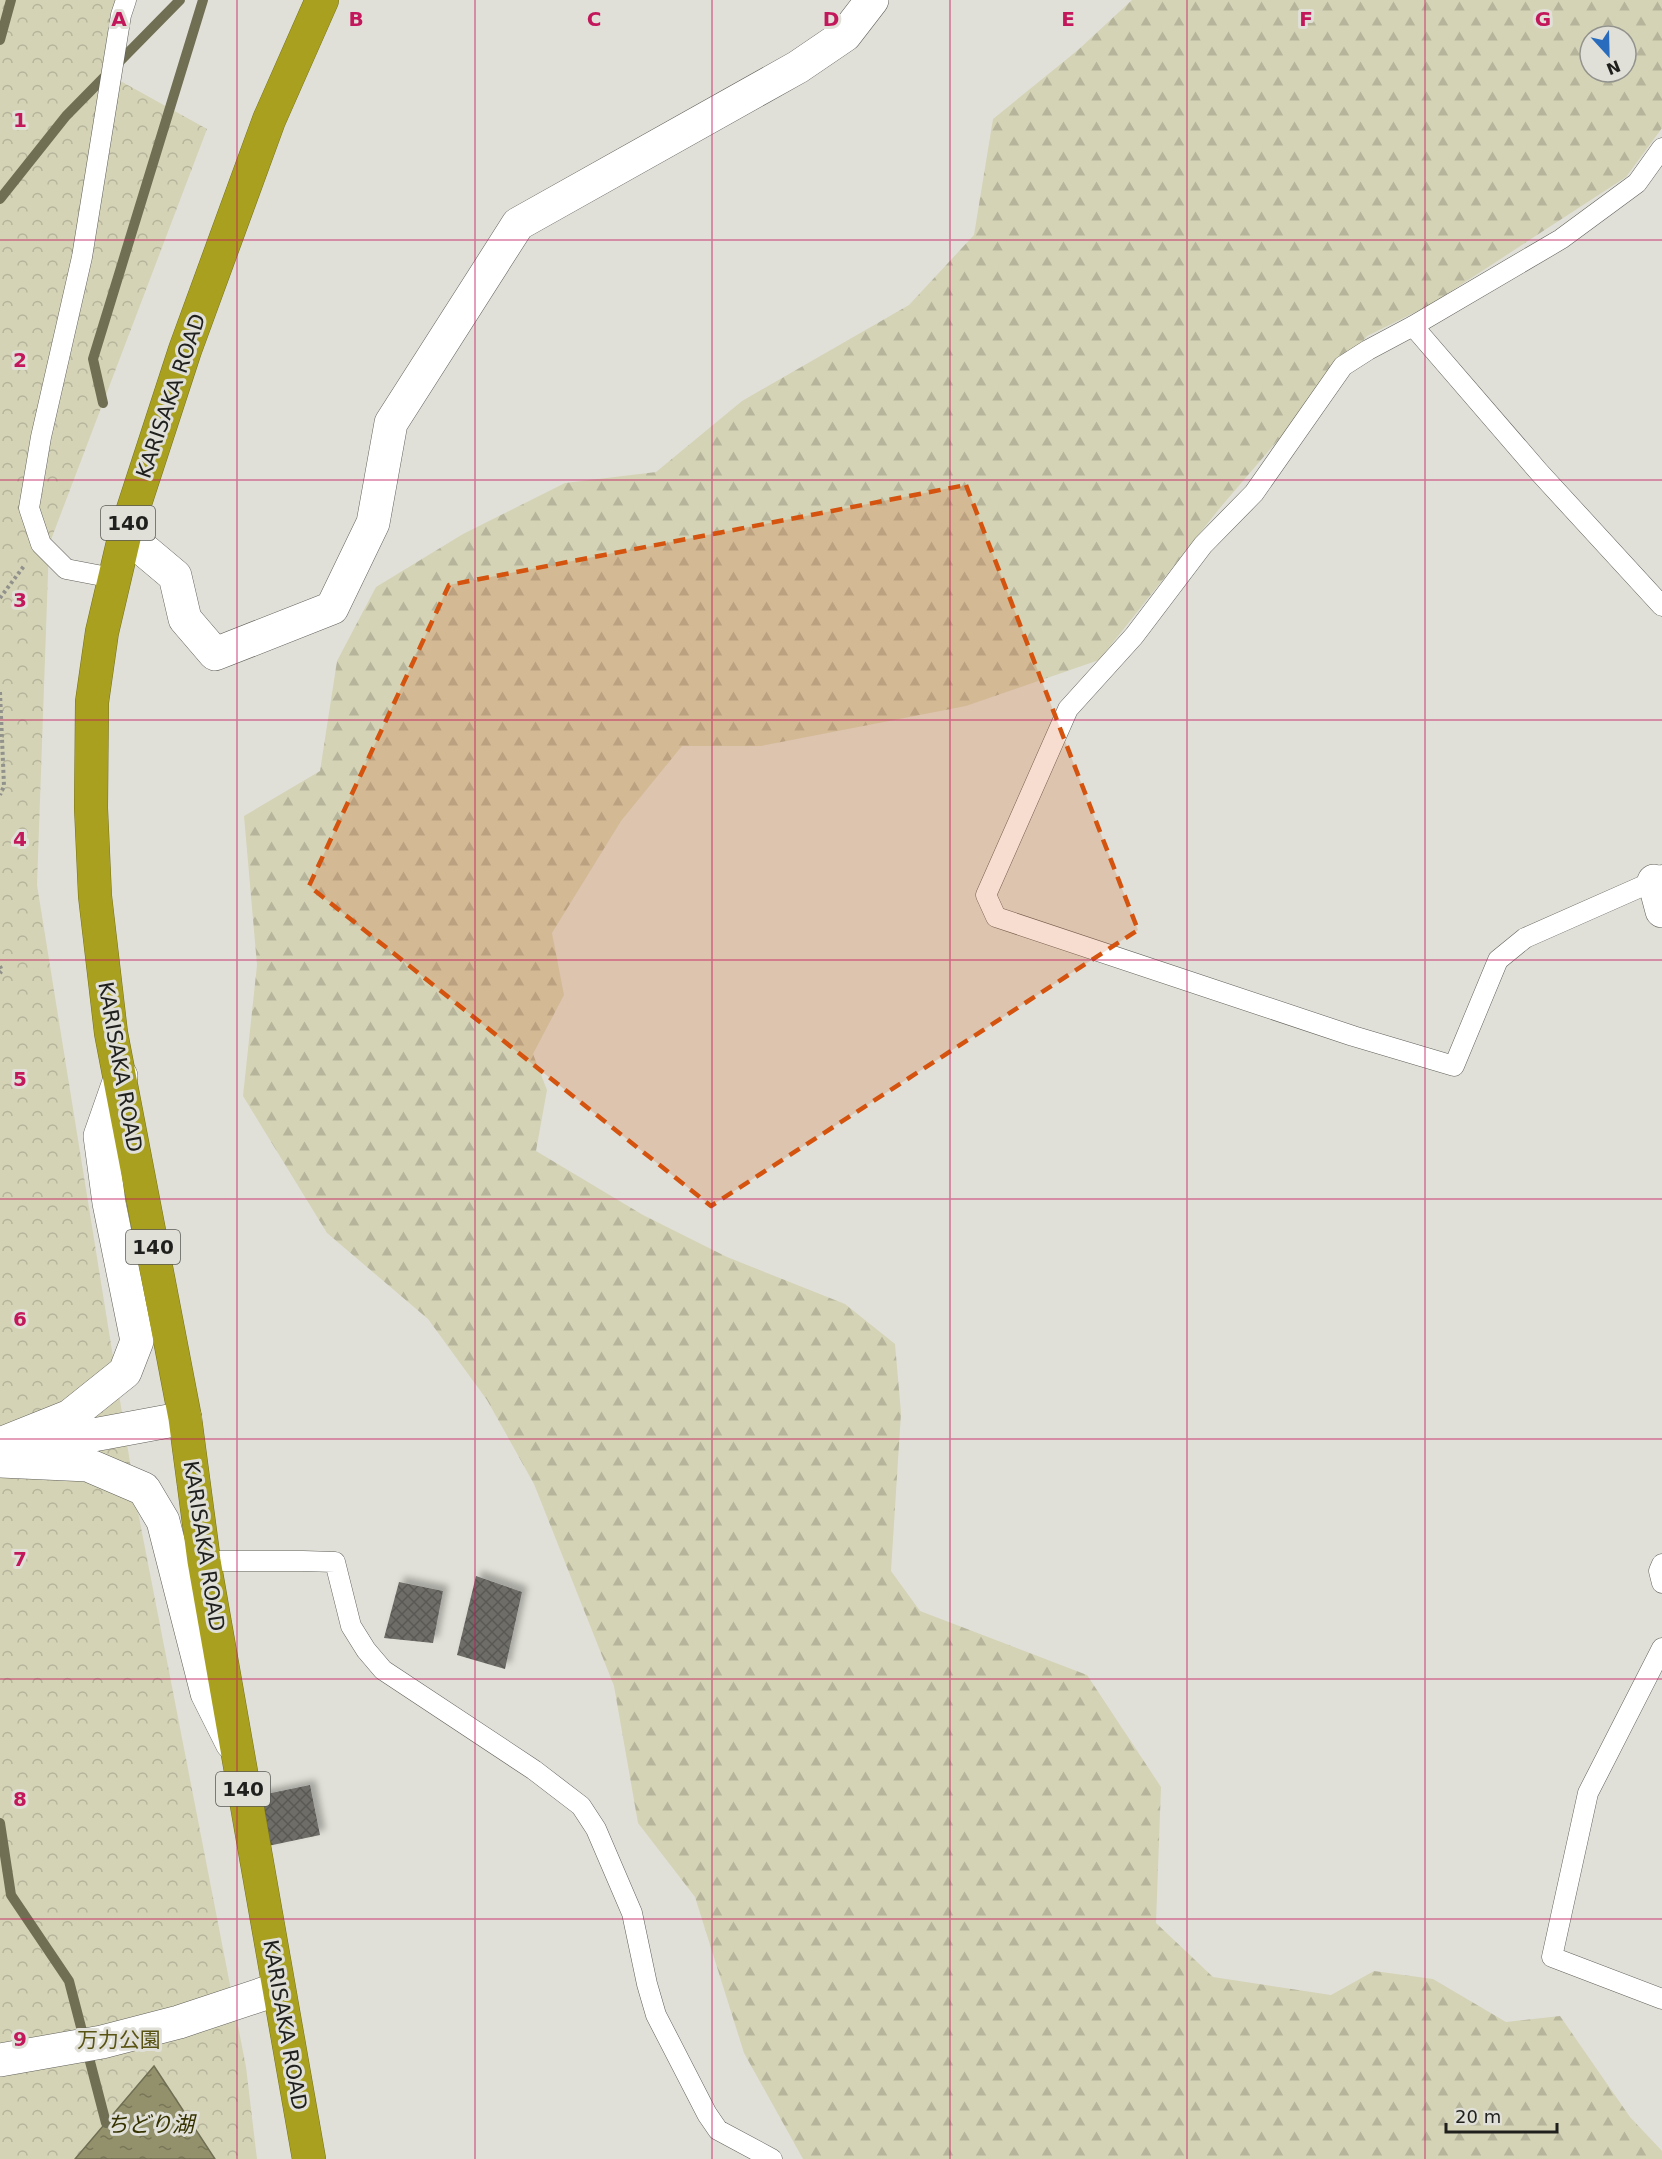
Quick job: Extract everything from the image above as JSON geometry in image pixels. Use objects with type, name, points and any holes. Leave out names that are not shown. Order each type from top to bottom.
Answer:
[{"type":"highway","name":"KARISAKA ROAD","points":[[309,2159],[204,1561],[185,1418],[111,1033],[95,896],[91,808],[92,702],[102,632],[125,534],[185,350],[269,120],[322,0]]},
{"type":"street","points":[[125,534],[175,576],[185,619],[214,654],[332,608],[373,524],[391,423],[518,224],[798,67],[845,35],[872,0]]},
{"type":"street","points":[[0,1444],[70,1416],[124,1372],[137,1341],[109,1203],[100,1136],[121,1076]]},
{"type":"street","points":[[0,1452],[185,1418]]},
{"type":"street","points":[[0,1461],[88,1465],[144,1489],[163,1521],[207,1693],[237,1753]]},
{"type":"street","points":[[0,2060],[102,2042],[179,2022],[278,1989]]},
{"type":"lane","points":[[113,578],[66,569],[41,544],[29,508],[41,437],[82,257],[121,15],[126,0]]},
{"type":"lane","points":[[1659,889],[1525,938],[1498,960],[1454,1066],[1353,1036],[996,917],[986,895],[1068,709],[1134,636],[1203,545],[1254,494],[1343,366],[1561,239],[1637,183],[1662,148]]},
{"type":"lane","points":[[1413,326],[1539,472],[1662,606]]},
{"type":"lane","points":[[204,1561],[334,1562],[351,1626],[366,1650],[383,1670],[534,1770],[581,1806],[596,1829],[632,1913],[656,2015],[707,2114],[718,2130],[772,2159]]},
{"type":"lane","points":[[1662,1564],[1659,1571],[1662,1583]]},
{"type":"lane","points":[[1662,1648],[1588,1793],[1552,1958],[1662,1999]]},
{"type":"path","points":[[0,598],[41,544]]},
{"type":"path","points":[[0,692],[4,786],[0,795]]},
{"type":"path","points":[[0,966],[2,971],[0,973]]},
{"type":"highlighted area","points":[[966,485],[1138,930],[711,1206],[309,886],[449,585]]},
{"type":"green space","name":"万力公園","points":[[0,0],[136,0],[106,73],[207,129],[49,545],[37,885],[138,1512],[246,2067],[257,2159],[0,2159]]},
{"type":"green space","points":[[1132,0],[1662,0],[1662,128],[1626,177],[1430,305],[1367,336],[1219,509],[1099,660],[966,706],[761,746],[682,746],[621,821],[552,933],[564,995],[533,1054],[547,1090],[536,1151],[643,1215],[727,1257],[845,1304],[895,1344],[901,1413],[891,1571],[920,1611],[1087,1675],[1161,1787],[1156,1923],[1213,1977],[1331,1995],[1374,1971],[1433,1979],[1506,2022],[1560,2016],[1630,2117],[1662,2151],[1662,2159],[803,2159],[744,2053],[695,1897],[638,1823],[614,1686],[534,1484],[487,1400],[428,1319],[327,1233],[243,1096],[257,965],[244,816],[320,771],[337,661],[376,587],[463,534],[565,483],[656,472],[742,401],[909,305],[974,235],[993,119],[1078,50]]},
{"type":"water","name":"ちどり湖","points":[[154,2066],[215,2159],[75,2159]]},
{"type":"building","points":[[476,1576],[522,1592],[505,1669],[457,1655]]},
{"type":"building","points":[[399,1582],[443,1591],[433,1643],[384,1638]]},
{"type":"building","points":[[310,1785],[320,1835],[263,1847],[252,1797]]},
{"type":"waterway","points":[[0,40],[11,0]]},
{"type":"waterway","points":[[0,199],[66,116],[180,0]]},
{"type":"waterway","points":[[103,403],[93,359],[203,0]]},
{"type":"waterway","points":[[0,1823],[11,1895],[69,1981],[106,2123]]}]
